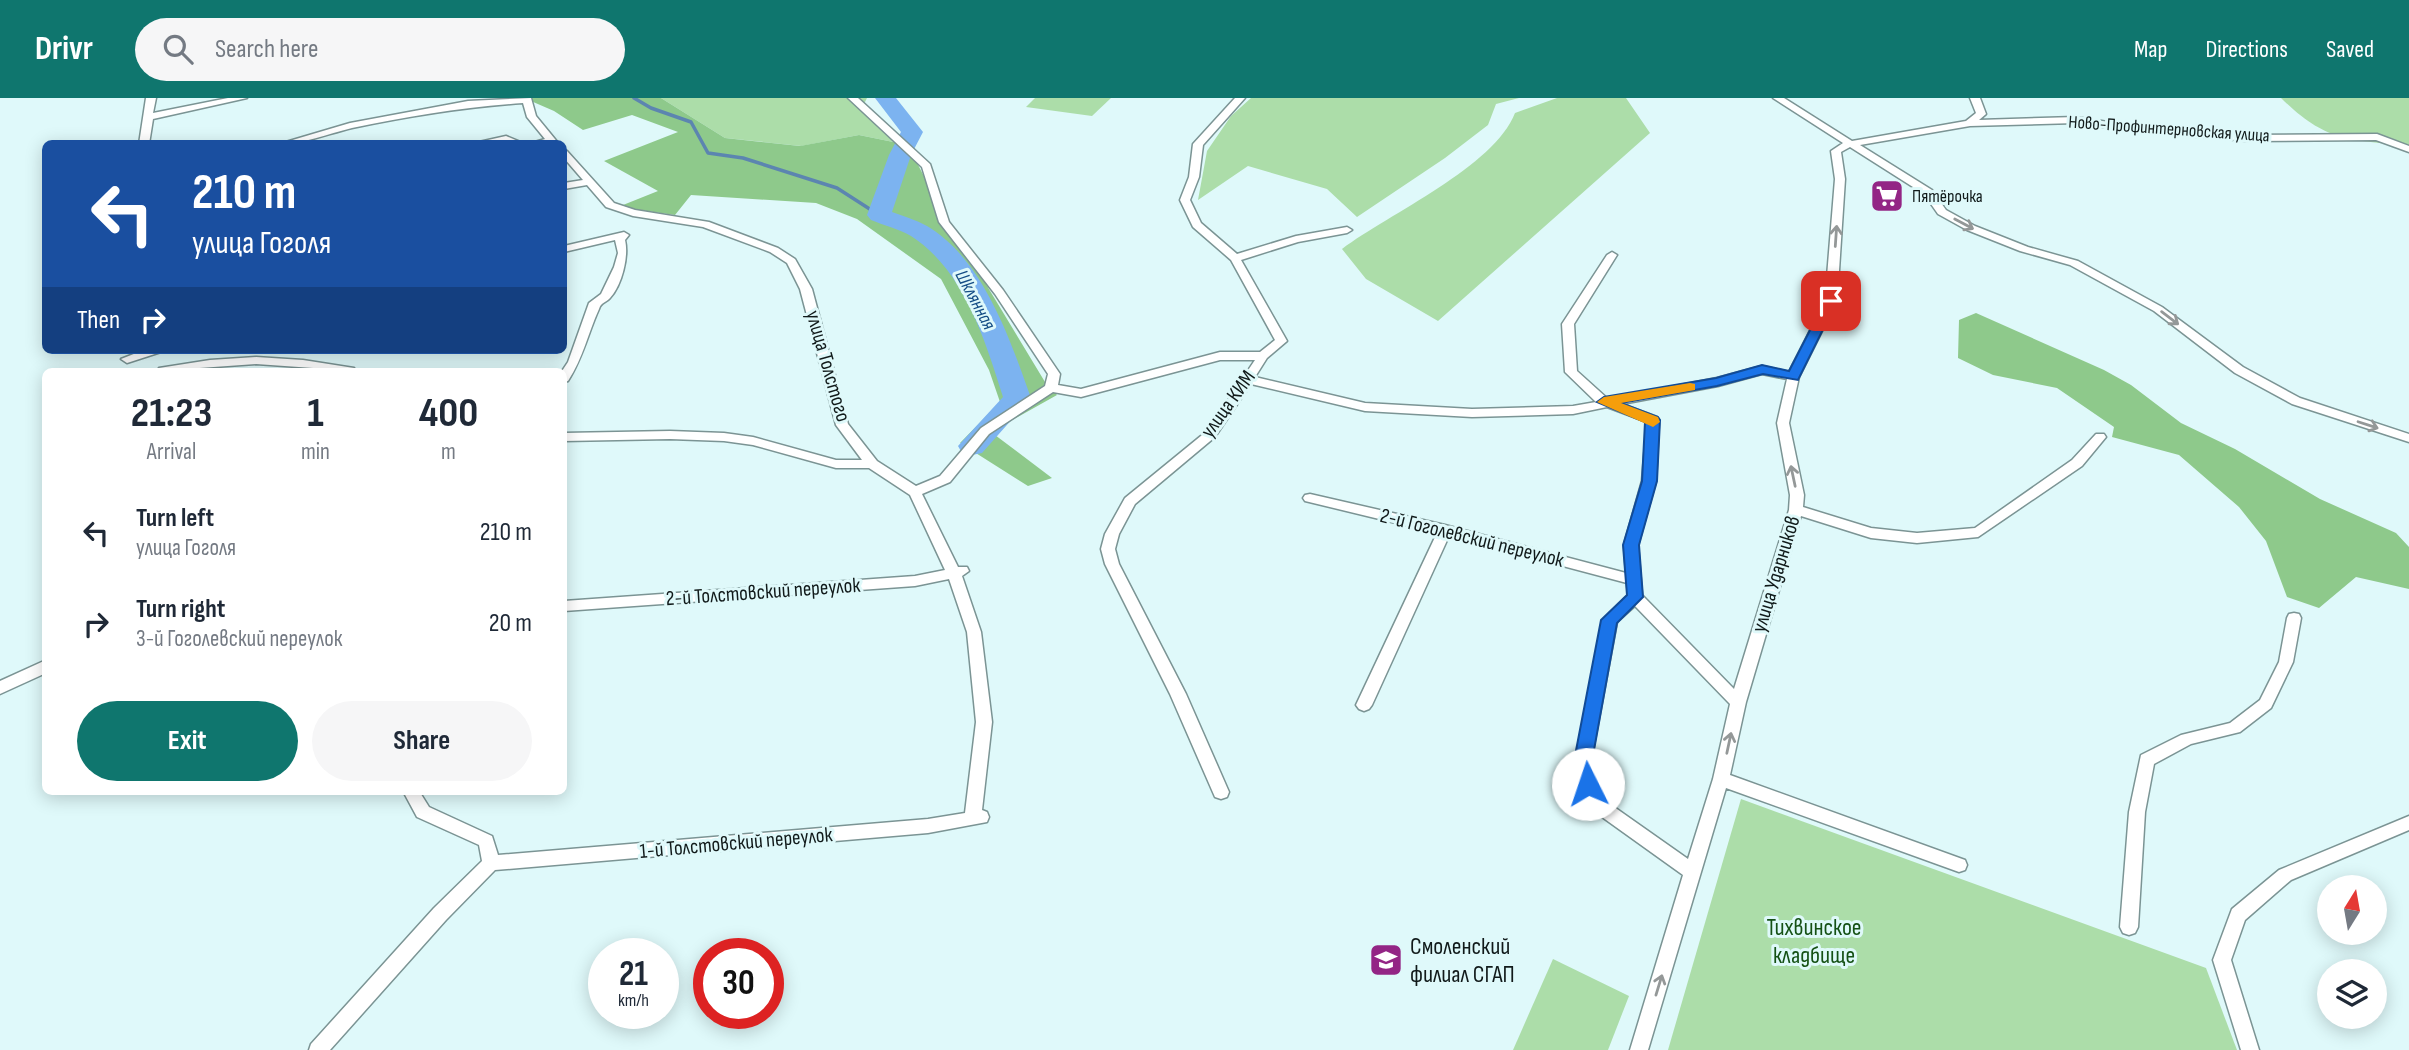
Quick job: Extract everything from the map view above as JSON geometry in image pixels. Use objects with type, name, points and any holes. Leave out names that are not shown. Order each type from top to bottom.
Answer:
[{"type":"street","points":[[145,140],[151,98]]},
{"type":"street","points":[[148,117],[242,98]]},
{"type":"street","points":[[853,98],[927,166],[944,222],[999,292],[1054,374],[1051,388]]},
{"type":"street","name":"улица КИМ","points":[[1221,792],[1178,694],[1112,564],[1108,549],[1112,534],[1130,501],[1212,434],[1263,356],[1281,341],[1235,258],[1197,225],[1185,200],[1194,177],[1198,144],[1240,98]]},
{"type":"street","points":[[1778,98],[1928,192],[1942,212],[1971,228],[2024,249],[2074,263],[2158,309],[2239,370],[2296,401],[2409,438]]},
{"type":"street","points":[[1969,122],[1980,114],[1975,98]]},
{"type":"street","points":[[298,140],[351,126],[468,104],[525,99],[531,117],[552,140]]},
{"type":"street","name":"Ново-Профинтерновская улица","points":[[1849,144],[1969,122],[2076,120],[2127,128],[2248,138],[2376,137],[2409,149]]},
{"type":"street","name":"улица Ударников","points":[[1640,1050],[1721,779],[1738,702],[1796,510],[1797,495],[1783,423],[1793,377],[1831,301],[1840,179],[1836,151],[1849,144]]},
{"type":"street","points":[[567,156],[617,212],[624,235]]},
{"type":"street","points":[[567,186],[589,182]]},
{"type":"street","name":"улица Толстого","points":[[610,205],[633,213],[705,224],[774,250],[792,261],[809,297],[842,425],[872,464],[916,492]]},
{"type":"street","points":[[1235,258],[1296,239],[1347,230]]},
{"type":"street","points":[[567,248],[624,235]]},
{"type":"street","points":[[567,373],[574,362],[595,303],[606,296],[619,267],[623,253],[620,240],[624,235]]},
{"type":"street","points":[[1612,255],[1568,324],[1571,372],[1604,402],[1653,420],[1649,481],[1631,545],[1635,597],[1738,702]]},
{"type":"street","points":[[128,360],[145,354]]},
{"type":"street","points":[[958,573],[916,492],[945,479],[985,431],[1051,388],[1081,393],[1220,356],[1263,356]]},
{"type":"street","points":[[181,368],[243,358],[271,359],[330,368]]},
{"type":"street","points":[[1247,379],[1365,407],[1472,413],[1573,410],[1717,382],[1762,370],[1793,377]]},
{"type":"street","points":[[567,437],[724,437],[753,441],[836,464],[872,464]]},
{"type":"street","points":[[1796,510],[1871,533],[1917,538],[1978,532],[2077,463],[2100,437]]},
{"type":"street","name":"2-й Гоголевский переулок","points":[[1310,498],[1445,530],[1634,580]]},
{"type":"street","points":[[1364,705],[1445,530]]},
{"type":"street","name":"2-й Толстовский переулок","points":[[567,606],[915,581],[958,573]]},
{"type":"street","name":"1-й Толстовский переулок","points":[[491,863],[928,826],[977,817],[984,722],[974,632],[958,573]]},
{"type":"street","points":[[1635,597],[1609,620],[1583,761],[1588,784],[1601,807],[1693,872]]},
{"type":"street","points":[[2129,927],[2137,813],[2147,760],[2186,739],[2234,728],[2266,704],[2286,662],[2294,618]]},
{"type":"street","points":[[0,688],[42,668]]},
{"type":"street","points":[[1721,779],[1959,865]]},
{"type":"street","points":[[318,1050],[440,914],[491,863],[486,841],[423,812],[413,795]]},
{"type":"street","points":[[2250,1050],[2222,960],[2238,915],[2285,875],[2409,823]]},
{"type":"green space","points":[[524,98],[661,98],[725,138],[800,146],[859,135],[908,145],[940,208],[1045,382],[1057,395],[991,432],[1052,478],[1028,486],[960,443],[1000,402],[989,370],[941,279],[857,219],[816,203],[691,195],[675,215],[618,207],[658,191],[604,161],[678,132],[632,115],[583,130],[554,111]]},
{"type":"green space","points":[[661,98],[867,98],[863,106],[879,128],[908,145],[859,135],[801,146],[725,138]]},
{"type":"green space","points":[[1035,98],[1111,98],[1092,116],[1026,107]]},
{"type":"green space","points":[[1251,98],[1519,98],[1496,104],[1488,125],[1445,158],[1357,217],[1327,189],[1248,166],[1198,200],[1207,151],[1231,116]]},
{"type":"green space","points":[[1557,98],[1626,98],[1650,133],[1438,321],[1366,279],[1342,249],[1464,170],[1504,133],[1515,113]]},
{"type":"green space","points":[[2281,98],[2409,98],[2409,146],[2339,136],[2312,124]]},
{"type":"green space","points":[[1976,313],[2104,370],[2131,385],[2181,423],[2235,449],[2320,499],[2396,533],[2409,547],[2409,589],[2356,577],[2319,608],[2287,597],[2266,541],[2239,507],[2179,455],[2112,437],[2114,427],[2057,388],[1993,375],[1958,358],[1959,320]]},
{"type":"green space","name":"Тихвинское кладбище","points":[[1741,799],[2206,968],[2237,1050],[1668,1050]]},
{"type":"green space","points":[[1553,959],[1629,996],[1608,1050],[1513,1050]]},
{"type":"waterway","points":[[634,98],[651,108],[691,122],[708,153],[743,158],[837,188],[879,215]]},
{"type":"waterway","name":"Шклянная","points":[[885,98],[912,132],[900,155],[879,215],[919,231],[961,268],[1000,347],[1017,398],[972,446]]},
{"type":"slow traffic","points":[[1653,422],[1604,402],[1690,387]]},
{"type":"place","name":"Пятёрочка","points":[[1887,196]]},
{"type":"place","name":"Смоленский филиал СГАП","points":[[1386,960]]},
{"type":"route","points":[[1588,784],[1583,761],[1609,620],[1635,597],[1631,545],[1649,481],[1653,420],[1604,402],[1717,382],[1762,370],[1793,377],[1831,301]]}]
